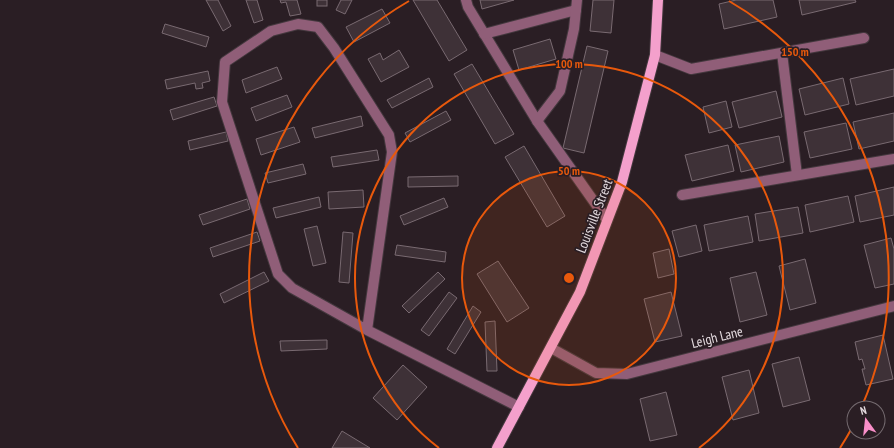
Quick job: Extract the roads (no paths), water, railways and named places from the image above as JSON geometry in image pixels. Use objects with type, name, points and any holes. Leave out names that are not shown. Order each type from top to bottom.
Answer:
[{"type":"main road","name":"Louisville Street","points":[[498,448],[580,292],[622,182],[655,55],[658,0]]},
{"type":"street","points":[[466,0],[468,7],[537,121],[607,220]]},
{"type":"street","points":[[484,34],[576,5],[574,29],[560,91],[537,121]]},
{"type":"street","points":[[367,330],[392,152],[389,135],[334,48],[318,27],[298,24],[272,31],[225,62],[222,102],[278,274],[292,288],[367,330],[519,407]]},
{"type":"street","points":[[655,55],[690,69],[864,38]]},
{"type":"street","points":[[782,53],[798,175]]},
{"type":"street","points":[[682,195],[894,159]]},
{"type":"street","name":"Leigh Lane","points":[[551,348],[596,373],[627,374],[894,306]]}]
